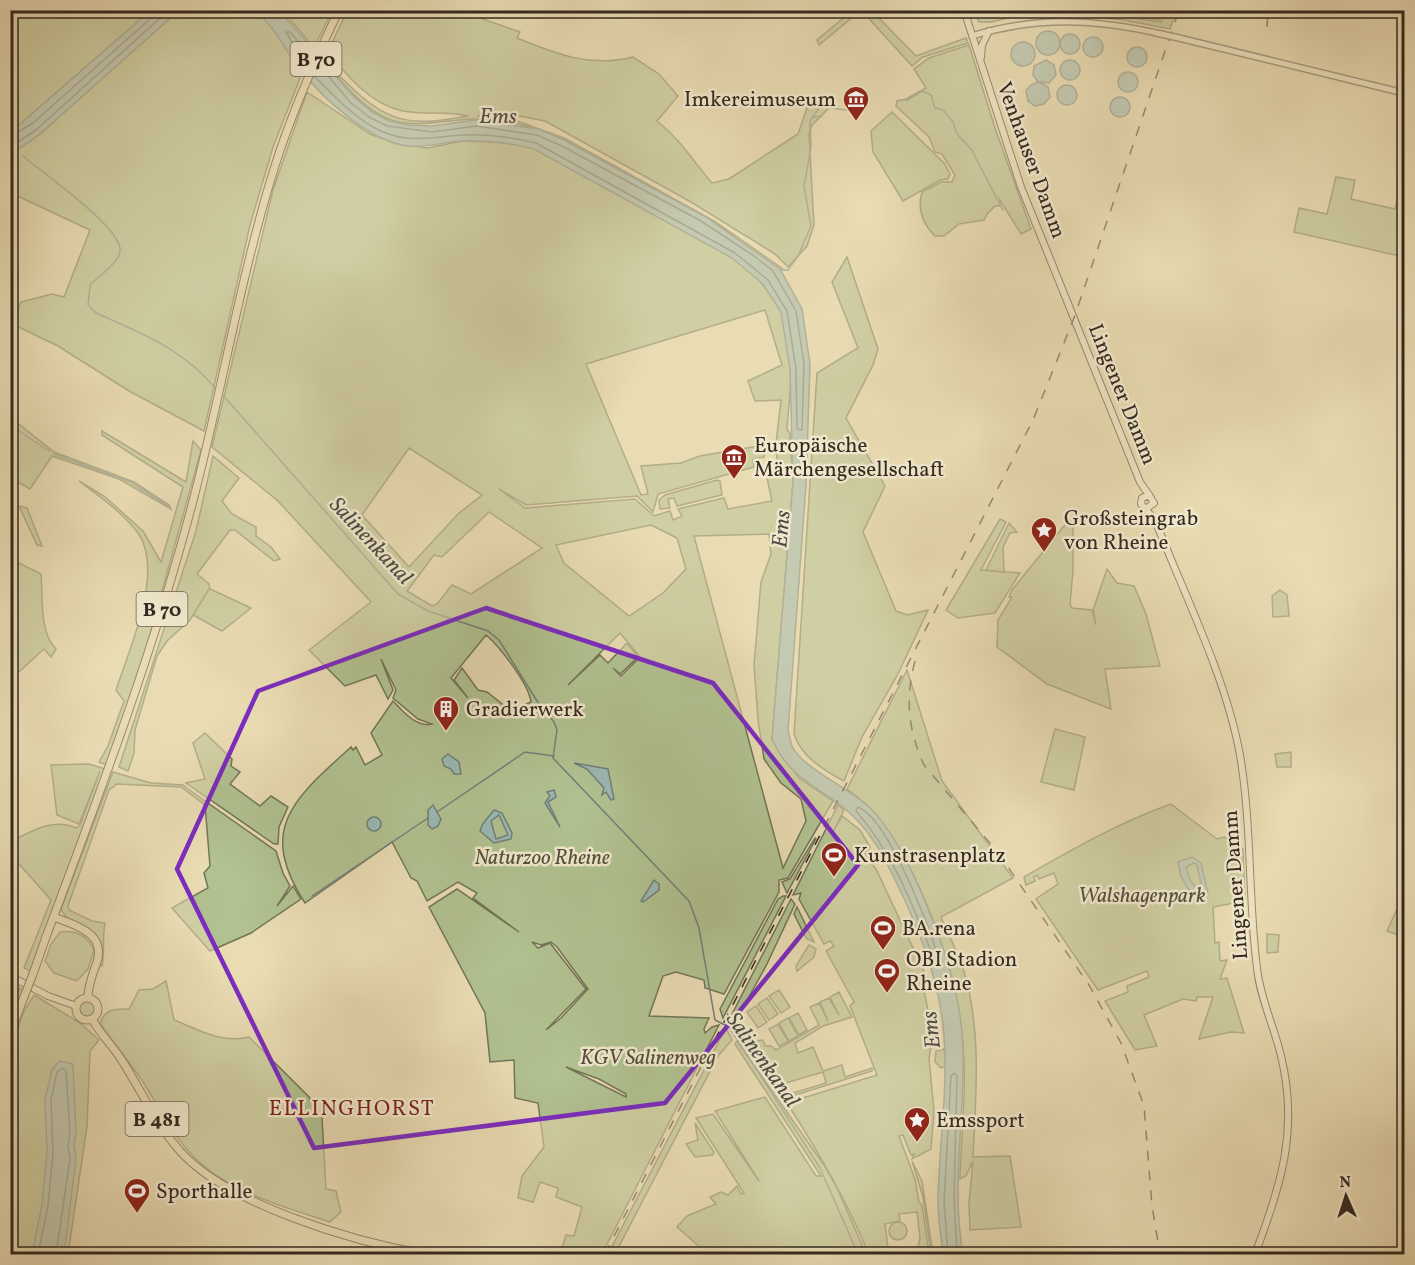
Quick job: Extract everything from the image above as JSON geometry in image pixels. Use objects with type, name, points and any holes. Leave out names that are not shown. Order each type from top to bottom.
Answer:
[{"type":"main road","name":"B 70","points":[[10,1034],[109,773],[155,633],[205,453],[264,204],[296,108],[339,10]]},
{"type":"main road","name":"Venhauser Damm","points":[[964,10],[1021,187],[1074,318]]},
{"type":"main road","points":[[984,72],[980,51],[989,31]]},
{"type":"main road","name":"Lingener Damm","points":[[1074,318],[1140,482],[1154,498],[1150,507],[1219,679],[1239,753],[1246,799],[1257,971],[1282,1057],[1288,1095],[1288,1132],[1280,1187],[1255,1254]]},
{"type":"main road","name":"Lingener Damm","points":[[1140,482],[1141,504],[1150,507]]},
{"type":"main road","points":[[1142,498],[1149,495]]},
{"type":"main road","points":[[54,917],[87,930],[98,945],[98,959],[89,985],[88,998]]},
{"type":"main road","points":[[46,937],[58,925],[66,922]]},
{"type":"main road","points":[[10,976],[55,999],[76,1006]]},
{"type":"main road","points":[[88,998],[98,1007],[92,1019],[80,1017],[76,1006],[79,1001],[88,998]]},
{"type":"main road","name":"B 481","points":[[92,1019],[120,1056],[172,1141],[211,1179],[250,1199],[338,1232],[379,1245],[425,1254]]},
{"type":"street","points":[[972,36],[1034,21],[1062,20],[1107,24],[1179,38],[1404,93]]},
{"type":"highlighted area","points":[[486,608],[713,683],[858,865],[665,1103],[314,1148],[177,869],[258,691]]},
{"type":"green space","points":[[11,10],[150,10],[150,11],[11,132]]},
{"type":"green space","points":[[974,10],[1027,11],[1026,14],[991,22],[979,22]]},
{"type":"green space","points":[[1050,10],[1083,11],[1161,22],[1165,11],[1176,11],[1170,29],[1124,20],[1044,13]]},
{"type":"green space","points":[[1092,10],[1163,10],[1163,11],[1159,20]]},
{"type":"green space","points":[[178,11],[255,11],[273,26],[302,73],[273,147],[250,225],[204,431],[129,391],[58,346],[12,324],[21,302],[52,294],[64,297],[90,230],[11,193],[11,154],[40,134]]},
{"type":"green space","points":[[283,11],[332,11],[314,48]]},
{"type":"green space","points":[[347,11],[460,11],[520,32],[517,38],[574,58],[603,61],[633,57],[659,74],[678,96],[657,121],[680,143],[712,183],[729,179],[798,134],[808,105],[821,100],[829,108],[812,125],[809,134],[814,225],[807,246],[788,267],[775,254],[691,202],[545,121],[499,112],[493,116],[477,116],[517,121],[564,138],[714,221],[783,269],[734,235],[549,133],[492,120],[472,119],[418,124],[397,122],[386,118],[368,107],[351,92],[322,59],[324,54],[346,83],[377,109],[390,115],[418,121],[468,116],[403,111],[392,108],[360,88],[342,69],[329,49]]},
{"type":"green space","points":[[852,11],[860,11],[819,45],[817,40]]},
{"type":"green space","points":[[862,11],[872,11],[916,56],[966,38],[968,43],[923,57],[912,66]]},
{"type":"green space","points":[[969,45],[995,128],[1031,229],[1021,234],[1000,200],[1000,206],[995,206],[984,220],[959,224],[944,236],[935,236],[922,216],[920,204],[922,192],[941,182],[952,182],[955,175],[942,154],[935,152],[929,137],[896,106],[897,101],[906,99],[926,88],[914,69],[929,58]]},
{"type":"green space","points":[[307,92],[370,134],[397,144],[428,148],[462,141],[521,143],[587,170],[726,252],[754,273],[783,312],[792,367],[787,429],[790,434],[793,482],[772,739],[799,778],[833,801],[788,878],[779,880],[779,892],[724,994],[705,988],[704,980],[676,972],[663,976],[649,1016],[709,1018],[704,1029],[705,1033],[719,1025],[602,1254],[560,1254],[566,1235],[574,1236],[582,1207],[556,1197],[558,1188],[540,1182],[533,1202],[518,1198],[522,1176],[544,1147],[538,1103],[515,1098],[514,1060],[490,1062],[485,1013],[429,907],[457,889],[519,932],[473,898],[477,893],[458,882],[427,901],[417,881],[411,878],[392,842],[305,903],[291,877],[284,854],[283,834],[289,816],[313,782],[351,747],[353,750],[356,747],[365,765],[382,755],[371,733],[393,701],[415,721],[426,725],[432,724],[418,719],[393,698],[396,690],[381,659],[393,690],[388,699],[376,675],[345,686],[309,650],[371,602],[278,501],[212,447],[273,190]],"holes":[[[765,310],[782,365],[748,381],[755,401],[781,400],[776,443],[700,456],[681,463],[641,466],[648,494],[641,495],[586,364]],[[409,448],[482,495],[458,514],[409,567],[362,515]],[[776,448],[778,469],[766,473],[772,501],[728,509],[724,498],[678,509],[682,516],[673,520],[670,511],[654,516],[635,499],[525,508],[499,489],[526,505],[637,496],[653,512],[658,494],[754,467],[753,459],[764,457],[765,449]],[[489,512],[542,548],[471,594],[452,585],[437,604],[432,606],[407,591],[434,555],[442,557]],[[651,525],[677,538],[686,569],[663,593],[629,616],[564,563],[556,545]],[[769,534],[771,554],[761,582],[754,665],[758,720],[764,759],[781,783],[801,799],[806,821],[783,868],[694,536]],[[620,633],[640,657],[621,676],[613,668],[620,674],[638,657],[627,643],[608,663],[600,655],[568,685]],[[486,635],[519,676],[531,702],[511,711],[487,692],[478,690],[462,668],[454,680],[468,698],[451,678]],[[532,942],[541,945],[551,942],[557,947],[588,989],[561,1018],[546,1030],[586,989],[550,943],[538,948]],[[566,1067],[599,1079],[626,1094],[626,1097]]]},
{"type":"green space","points":[[892,112],[944,163],[950,174],[948,179],[940,180],[903,201],[873,152],[871,131]]},
{"type":"green space","points":[[1336,177],[1355,180],[1351,199],[1395,209],[1402,179],[1404,179],[1404,257],[1294,232],[1299,208],[1327,214]]},
{"type":"green space","points":[[847,257],[878,349],[873,365],[846,418],[885,486],[863,532],[896,611],[907,615],[928,610],[898,674],[862,737],[844,781],[807,756],[794,734],[817,373],[858,348],[832,282]]},
{"type":"green space","points":[[10,417],[54,452],[134,482],[169,505],[171,509],[119,479],[52,456],[30,489],[11,478]]},
{"type":"green space","points":[[102,431],[186,482],[193,441],[201,450],[145,653],[107,765],[99,762],[108,746],[124,701],[116,690],[142,611],[148,568],[145,549],[138,533],[118,512],[79,481],[104,496],[143,531],[161,562],[183,487],[102,435]]},
{"type":"green space","points":[[213,456],[239,478],[222,501],[232,514],[256,527],[256,536],[271,547],[280,559],[274,561],[235,530],[230,530],[197,574],[209,584],[210,589],[251,608],[222,631],[193,615],[167,641],[157,656],[135,730],[134,753],[128,771],[119,767],[196,531]]},
{"type":"green space","points":[[720,481],[722,495],[677,506],[674,498],[668,499],[670,508],[660,509],[659,500],[665,495]]},
{"type":"green space","points":[[19,506],[27,508],[42,546],[37,545]]},
{"type":"green space","points":[[1086,517],[1086,520],[1073,523],[1070,604],[1072,608],[1092,610],[1096,625],[1093,610],[1107,569],[1117,583],[1134,586],[1146,614],[1160,666],[1105,669],[1111,709],[1047,684],[997,647],[998,620],[1012,597],[1009,597],[1012,590],[1063,527],[1071,521]]},
{"type":"green space","points":[[1000,519],[1006,522],[981,570],[1020,573],[995,613],[958,618],[946,610]]},
{"type":"green space","points":[[1009,523],[1017,532],[1010,533],[1003,547],[1004,572],[986,570]]},
{"type":"green space","points":[[11,559],[41,574],[44,624],[56,649],[51,657],[44,649],[11,679]]},
{"type":"green space","points":[[1280,590],[1287,595],[1289,616],[1273,617],[1272,596]]},
{"type":"green space","points":[[907,670],[942,781],[1013,878],[941,917],[963,968],[973,1015],[976,1062],[973,1157],[1010,1156],[1021,1227],[970,1230],[969,1203],[973,1161],[966,1176],[960,1179],[964,1096],[963,1046],[959,1015],[941,942],[911,869],[892,837],[870,810],[847,789]]},
{"type":"green space","points":[[1055,729],[1085,737],[1074,790],[1041,782]]},
{"type":"green space","points":[[205,733],[232,759],[231,766],[240,772],[230,784],[260,806],[271,796],[288,807],[279,827],[278,844],[274,844],[186,783],[205,779],[193,743]]},
{"type":"green space","points":[[1291,752],[1291,767],[1277,767],[1275,754]]},
{"type":"green space","points":[[89,764],[105,769],[103,777],[30,971],[24,968],[51,900],[11,855],[10,842],[42,827],[59,824],[76,828],[80,825],[100,771],[79,824],[57,815],[51,765]]},
{"type":"green space","points":[[113,772],[151,783],[183,785],[276,851],[290,886],[277,906],[293,886],[301,899],[251,933],[210,951],[172,908],[208,888],[204,873],[210,866],[205,805],[181,787],[117,784],[109,790],[68,906],[69,910],[92,921],[105,923],[103,960],[102,966],[100,965],[98,939],[86,928],[72,921],[61,909]]},
{"type":"green space","name":"Walshagenpark","points":[[1171,804],[1217,839],[1224,837],[1243,849],[1245,901],[1213,907],[1215,943],[1219,942],[1220,961],[1227,960],[1220,979],[1227,978],[1244,1033],[1231,1032],[1199,1039],[1213,997],[1197,997],[1196,1001],[1183,999],[1144,1015],[1157,1046],[1135,1050],[1105,1001],[1128,992],[1127,986],[1149,977],[1147,971],[1098,990],[1036,899],[1058,884],[1054,873],[1039,879],[1037,875],[1034,877],[1035,881],[1026,885],[1024,877],[1114,828]]},
{"type":"green space","name":"OBI Stadion Rheine","points":[[838,805],[844,810],[832,834],[842,816],[860,830],[870,847],[865,855],[876,869],[929,982],[923,985],[933,1036],[929,1058],[934,1111],[931,1149],[912,1159],[914,1154],[911,1155],[903,1135],[899,1136],[915,1179],[919,1202],[922,1205],[929,1254],[925,1254],[924,1247],[921,1252],[917,1251],[920,1238],[917,1212],[899,1214],[900,1221],[885,1224],[888,1248],[884,1254],[872,1254],[867,1250],[850,1211],[787,1103],[877,1075],[850,1006],[854,1002],[826,951],[834,946],[830,941],[824,944],[799,899],[801,893],[793,895]]},
{"type":"green space","points":[[815,838],[787,893],[782,882],[790,879]]},
{"type":"green space","points":[[786,896],[723,1018],[720,1009],[778,899]]},
{"type":"green space","points":[[791,899],[795,904],[767,964],[739,1015],[729,1020]]},
{"type":"green space","points":[[797,907],[814,942],[806,938],[794,914]]},
{"type":"green space","points":[[1397,909],[1404,912],[1404,929],[1401,936],[1387,931]]},
{"type":"green space","points":[[60,932],[81,935],[94,951],[88,969],[77,981],[54,973],[45,961],[51,944]]},
{"type":"green space","points":[[1267,934],[1279,935],[1278,952],[1267,953]]},
{"type":"green space","points":[[809,945],[816,949],[814,957],[797,971],[796,966]]},
{"type":"green space","points":[[166,981],[174,1020],[220,1037],[239,1039],[249,1037],[309,1097],[322,1118],[326,1189],[336,1191],[341,1212],[330,1222],[269,1202],[240,1189],[201,1164],[174,1133],[140,1077],[100,1023],[108,1012],[115,1009],[129,1009],[139,990],[153,989]]},
{"type":"green space","points":[[20,988],[23,991],[11,1028],[11,1010]]},
{"type":"green space","points":[[779,990],[790,1007],[781,1013],[769,996]]},
{"type":"green space","points":[[839,992],[852,1017],[823,1026],[795,1043],[798,1053],[813,1047],[823,1071],[842,1065],[845,1077],[872,1068],[872,1071],[783,1099],[783,1096],[826,1083],[823,1072],[779,1085],[746,1042],[763,1040],[765,1046],[771,1046],[776,1050],[819,1025],[810,1007],[819,1003],[828,1021],[820,1002],[829,998],[839,1015],[830,997]]},
{"type":"green space","points":[[34,995],[80,1023],[99,1040],[90,1051],[87,1126],[68,1254],[11,1254],[10,1050],[24,1011]]},
{"type":"green space","points":[[767,998],[778,1014],[769,1020],[758,1004]]},
{"type":"green space","points":[[84,1001],[90,1001],[95,1009],[93,1015],[84,1017],[79,1012],[79,1006]]},
{"type":"green space","points":[[756,1006],[767,1022],[758,1028],[747,1012]]},
{"type":"green space","points":[[798,1013],[807,1030],[799,1035],[789,1018]]},
{"type":"green space","points":[[788,1018],[798,1036],[789,1041],[779,1023]]},
{"type":"green space","points":[[778,1024],[788,1041],[779,1046],[769,1029]]},
{"type":"green space","points":[[726,1028],[732,1040],[718,1056],[615,1254],[608,1254]]},
{"type":"green space","points":[[737,1041],[824,1165],[837,1188],[866,1254],[708,1254],[677,1227],[687,1216],[716,1204],[710,1197],[721,1192],[728,1195],[737,1186],[741,1194],[744,1193],[696,1118],[713,1114],[759,1181],[715,1111],[765,1097],[816,1176],[821,1176],[735,1044]]},
{"type":"green space","points":[[944,1049],[947,1066],[941,1068],[935,1062],[936,1051]]},
{"type":"green space","points":[[695,1123],[714,1152],[713,1155],[695,1157],[686,1144],[698,1140]]},
{"type":"green space","points":[[912,1161],[922,1181],[933,1254],[931,1254],[923,1197]]},
{"type":"green space","points":[[898,1222],[904,1225],[907,1231],[904,1237],[898,1240],[892,1237],[889,1231],[892,1225]]},
{"type":"water","points":[[150,11],[178,11],[40,134],[11,154],[11,132]]},
{"type":"water","points":[[255,11],[280,11],[354,97],[372,112],[389,121],[432,126],[475,120],[539,129],[564,140],[704,216],[780,269],[802,309],[810,364],[806,485],[788,731],[792,746],[799,756],[819,773],[856,796],[875,813],[893,837],[915,878],[944,952],[954,984],[962,1033],[963,1075],[958,1204],[963,1254],[943,1254],[938,1200],[945,1077],[944,1036],[937,991],[924,945],[895,880],[869,835],[850,813],[796,773],[779,753],[772,739],[793,482],[790,369],[781,312],[763,284],[732,258],[534,149],[480,141],[408,146],[378,136],[362,127],[320,92],[299,68],[274,31]]},
{"type":"water","points":[[1048,31],[1053,32],[1059,38],[1059,48],[1053,54],[1048,55],[1043,54],[1037,48],[1036,43],[1037,38],[1043,32]]},
{"type":"water","points":[[1070,34],[1077,37],[1080,44],[1077,51],[1070,54],[1063,51],[1060,44],[1063,37]]},
{"type":"water","points":[[1093,37],[1100,40],[1103,47],[1100,54],[1093,57],[1086,54],[1083,47],[1086,40]]},
{"type":"water","points":[[1023,42],[1028,43],[1034,49],[1034,59],[1028,65],[1023,66],[1018,65],[1012,59],[1011,54],[1012,49],[1018,43]]},
{"type":"water","points":[[1137,47],[1144,50],[1147,57],[1144,64],[1137,67],[1130,64],[1127,57],[1130,50]]},
{"type":"water","points":[[1046,60],[1054,65],[1056,75],[1049,83],[1039,82],[1048,87],[1050,97],[1044,104],[1035,106],[1028,101],[1026,91],[1038,82],[1033,75],[1034,66]]},
{"type":"water","points":[[1070,60],[1077,63],[1080,70],[1077,77],[1070,80],[1063,77],[1060,70],[1063,63]]},
{"type":"water","points":[[1128,72],[1135,75],[1138,82],[1135,89],[1128,92],[1121,89],[1118,82],[1121,75]]},
{"type":"water","points":[[1067,85],[1074,88],[1077,95],[1074,102],[1067,105],[1060,102],[1057,95],[1060,88]]},
{"type":"water","points":[[1120,97],[1127,100],[1130,107],[1127,114],[1120,117],[1113,114],[1110,107],[1113,100]]},
{"type":"water","points":[[448,754],[459,762],[461,774],[454,774],[451,769],[444,766],[442,759]]},
{"type":"water","points":[[574,763],[608,769],[614,799],[611,800],[606,792],[602,795],[604,788],[587,769]]},
{"type":"water","points":[[554,790],[556,797],[548,802],[560,827],[545,803],[550,796],[547,792]]},
{"type":"water","points":[[433,805],[441,819],[438,826],[432,829],[428,825],[428,810]]},
{"type":"water","points":[[494,810],[502,813],[512,833],[511,839],[494,843],[480,831]],"holes":[[[499,815],[508,835],[496,839],[491,821]]]},
{"type":"water","points":[[374,817],[379,819],[381,824],[379,829],[374,831],[369,829],[367,824],[369,819]]},
{"type":"water","points":[[1192,857],[1201,863],[1208,894],[1199,895],[1190,892],[1181,876],[1178,862]],"holes":[[[1194,863],[1197,865],[1201,883],[1197,889],[1190,880],[1186,867]]]},
{"type":"water","points":[[654,880],[659,884],[659,890],[643,902],[641,901]]},
{"type":"water","points":[[60,1061],[73,1064],[76,1132],[74,1145],[76,1158],[65,1247],[61,1254],[32,1254],[42,1205],[47,1152],[45,1100],[52,1069]]},
{"type":"waterway","points":[[906,101],[922,91],[931,95],[935,108],[943,110],[953,122],[957,134],[971,149],[1003,210]]},
{"type":"waterway","points":[[780,270],[788,270],[798,256],[811,226],[804,186],[811,147],[810,121],[819,108],[846,110]]},
{"type":"waterway","points":[[814,117],[822,116]]},
{"type":"waterway","name":"Salinenkanal","points":[[23,156],[95,215],[117,241],[119,256],[90,285],[88,305],[96,313],[147,336],[176,353],[190,363],[217,390]]},
{"type":"waterway","name":"Salinenkanal","points":[[221,393],[398,594],[428,611],[488,631],[499,640],[537,701],[554,722],[557,730],[553,758],[689,901],[699,928],[715,1020],[729,1027],[820,1168],[858,1254]]},
{"type":"waterway","points":[[10,425],[49,451]]},
{"type":"waterway","points":[[54,454],[130,482],[170,507]]},
{"type":"waterway","points":[[437,812],[525,752],[554,756]]},
{"type":"waterway","points":[[312,896],[428,818]]},
{"type":"railway","points":[[605,1254],[1033,420],[1074,318],[1179,10]]},
{"type":"railway","points":[[1267,27],[1268,10]]},
{"type":"railway","points":[[915,661],[909,701],[911,726],[924,765],[999,854],[1089,985],[1121,1043],[1144,1106],[1152,1206],[1160,1254]]},
{"type":"place","name":"Imkereimuseum","points":[[856,122]]},
{"type":"place","name":"Europäische Märchengesellschaft","points":[[734,480]]},
{"type":"place","name":"Großsteingrab von Rheine","points":[[1044,553]]},
{"type":"place","name":"Gradierwerk","points":[[446,732]]},
{"type":"place","name":"Kunstrasenplatz","points":[[834,878]]},
{"type":"place","name":"BA.rena","points":[[883,951]]},
{"type":"place","name":"OBI Stadion Rheine","points":[[887,994]]},
{"type":"place","name":"Emssport","points":[[917,1143]]},
{"type":"place","name":"Sporthalle","points":[[137,1214]]},
{"type":"district","name":"ELLINGHORST","points":[[352,1107]]},
{"type":"water label","name":"Ems","points":[[498,115]]},
{"type":"water label","name":"Ems","points":[[780,529]]},
{"type":"water label","name":"Ems","points":[[930,1030]]},
{"type":"park label","name":"Naturzoo Rheine","points":[[542,857]]},
{"type":"park label","name":"KGV Salinenweg","points":[[648,1057]]}]
